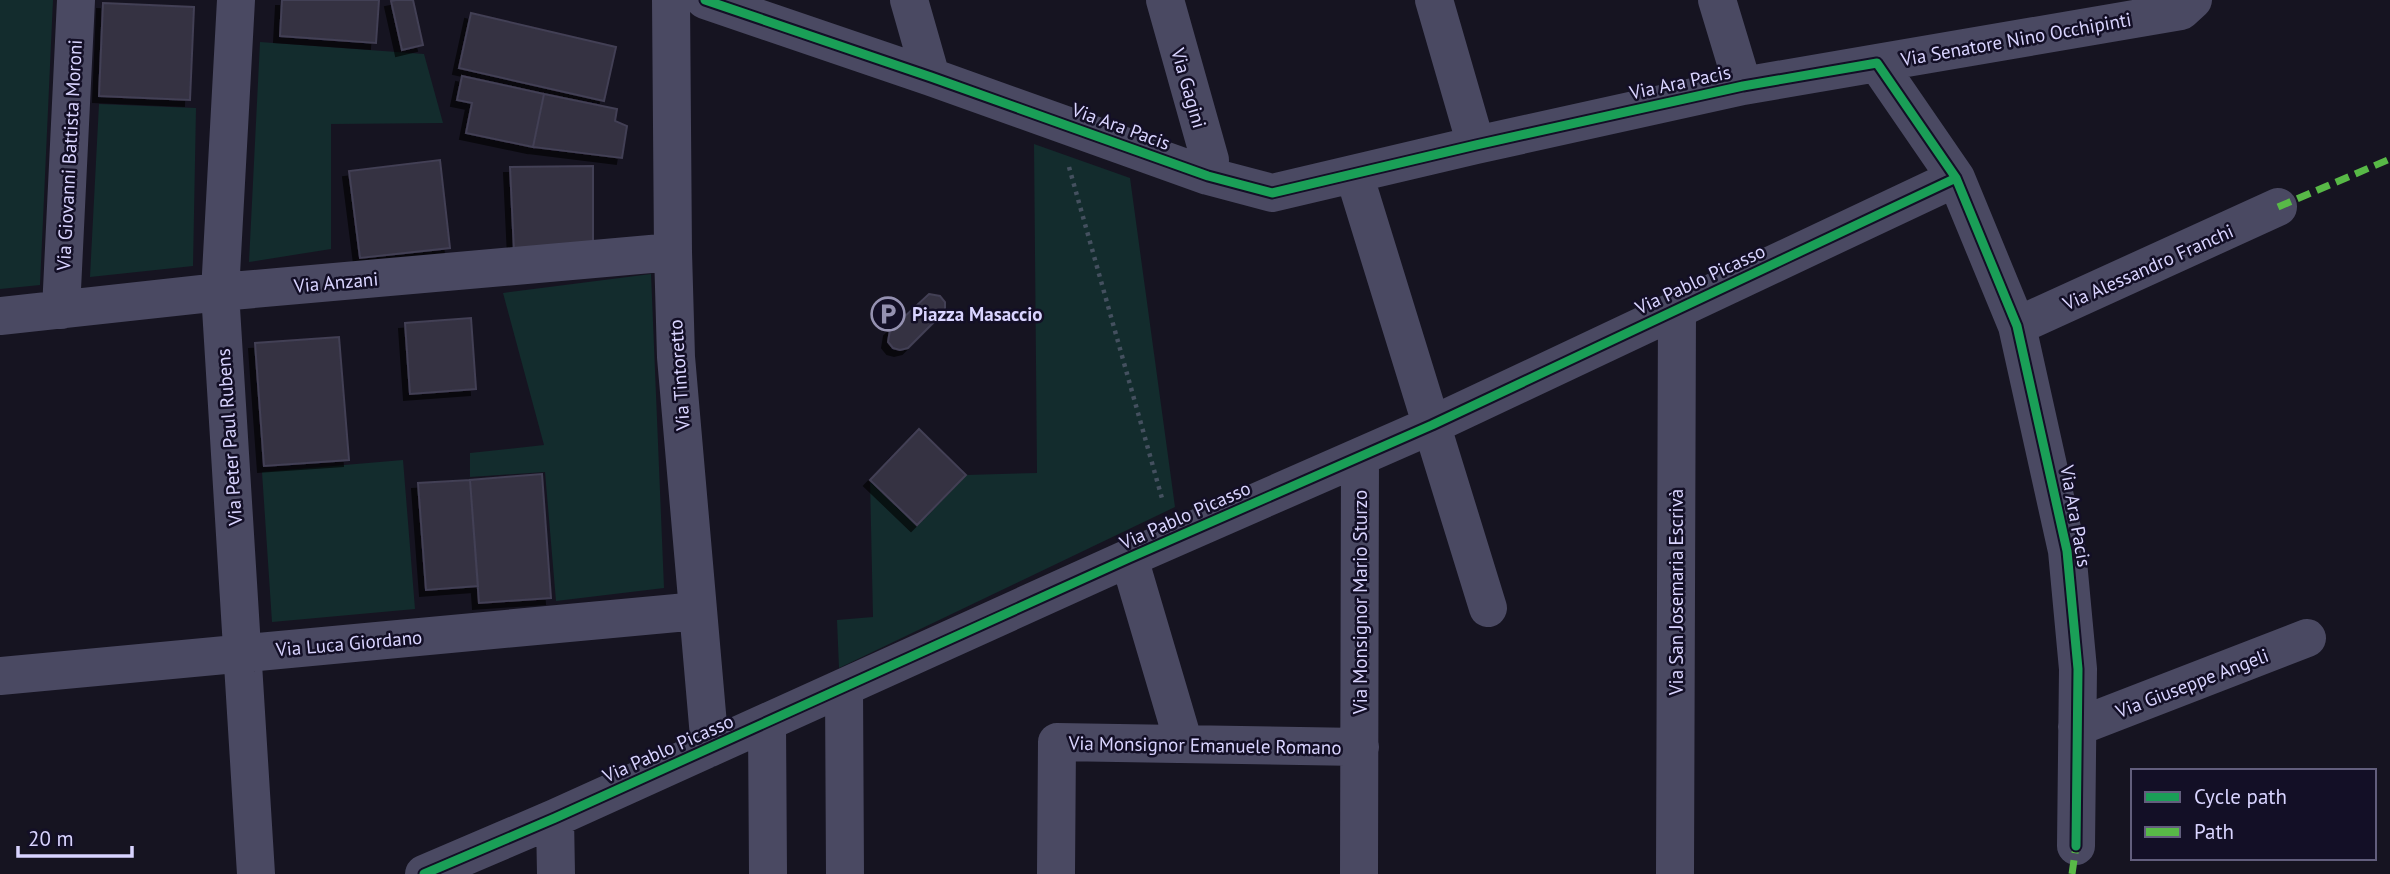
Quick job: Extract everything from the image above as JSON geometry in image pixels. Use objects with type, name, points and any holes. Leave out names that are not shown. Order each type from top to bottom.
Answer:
[{"type":"street","name":"Via Giovanni Battista Moroni","points":[[61,310],[76,0]]},
{"type":"street","name":"Via Peter Paul Rubens","points":[[236,0],[220,292],[257,874]]},
{"type":"street","name":"Via Tintoretto","points":[[671,0],[676,357],[710,748]]},
{"type":"street","name":"Via Ara Pacis","points":[[705,0],[1209,176],[1272,193],[1743,86],[1877,63],[1956,178],[2017,326],[2067,551],[2078,669],[2076,846]]},
{"type":"street","points":[[909,0],[931,77]]},
{"type":"street","name":"Via Gagini","points":[[1164,0],[1210,160],[1209,176]]},
{"type":"street","points":[[1434,0],[1476,145]]},
{"type":"street","points":[[1717,0],[1743,86]]},
{"type":"street","name":"Via Senatore Nino Occhipinti","points":[[1877,63],[2181,11],[2193,0]]},
{"type":"street","points":[[1354,174],[1488,608]]},
{"type":"street","name":"Via Pablo Picasso","points":[[424,874],[555,818],[1129,558],[1432,425],[1956,178]]},
{"type":"street","name":"Via Alessandro Franchi","points":[[2017,326],[2278,207]]},
{"type":"street","name":"Via Anzani","points":[[0,316],[220,292],[673,252]]},
{"type":"street","name":"Via San Josemaria Escrivà","points":[[1675,874],[1677,309]]},
{"type":"street","name":"Via Monsignor Mario Sturzo","points":[[1359,874],[1360,457]]},
{"type":"street","points":[[1129,558],[1184,744]]},
{"type":"street","name":"Via Luca Giordano","points":[[0,676],[698,611]]},
{"type":"street","name":"Via Giuseppe Angeli","points":[[2077,727],[2307,638]]},
{"type":"street","points":[[844,688],[845,874]]},
{"type":"street","points":[[767,722],[768,874]]},
{"type":"street","name":"Via Monsignor Emanuele Romano","points":[[1056,874],[1057,742],[1360,747]]},
{"type":"street","points":[[555,818],[556,874]]},
{"type":"path","points":[[1057,122],[1173,539]]},
{"type":"green space","points":[[0,0],[53,0],[40,285],[0,289]]},
{"type":"green space","points":[[260,42],[424,54],[443,123],[331,124],[331,249],[249,262]]},
{"type":"green space","points":[[99,104],[196,108],[193,266],[90,277]]},
{"type":"green space","points":[[1034,144],[1130,178],[1175,507],[839,668],[837,620],[873,617],[870,480],[917,525],[966,475],[1037,473]]},
{"type":"green space","points":[[651,274],[664,588],[556,601],[545,472],[470,477],[470,453],[544,445],[503,293]]},
{"type":"green space","points":[[403,460],[415,609],[272,622],[262,472]]},
{"type":"building","points":[[282,0],[379,0],[376,43],[280,36]]},
{"type":"building","points":[[413,0],[423,45],[402,50],[391,1]]},
{"type":"building","points":[[103,3],[194,7],[190,100],[99,96]]},
{"type":"building","points":[[471,13],[616,47],[604,101],[459,68]]},
{"type":"building","points":[[462,76],[544,94],[533,147],[466,133],[472,103],[457,100]]},
{"type":"building","points":[[544,94],[617,109],[615,121],[627,126],[622,158],[533,147]]},
{"type":"building","points":[[440,160],[450,248],[360,258],[349,171]]},
{"type":"building","points":[[593,166],[593,244],[514,251],[510,167]]},
{"type":"building","points":[[929,294],[940,296],[945,302],[945,311],[908,348],[893,348],[888,342],[890,330]]},
{"type":"building","points":[[471,318],[476,389],[410,394],[405,323]]},
{"type":"building","points":[[339,337],[349,460],[264,466],[255,343]]},
{"type":"building","points":[[919,429],[966,475],[917,525],[870,480]]},
{"type":"building","points":[[542,474],[551,598],[479,603],[470,480]]},
{"type":"building","points":[[470,480],[478,586],[426,590],[418,483]]},
{"type":"marked path","points":[[2278,207],[2390,159]]},
{"type":"marked path","points":[[2072,874],[2076,846]]},
{"type":"cycle path","points":[[705,0],[1208,176],[1272,193],[1743,86],[1877,63],[1956,178],[2017,326],[2067,551],[2078,669],[2076,846]]},
{"type":"cycle path","points":[[424,874],[555,818],[1129,558],[1432,425],[1956,178]]},
{"type":"place","name":"Piazza Masaccio","points":[[888,314]]}]
